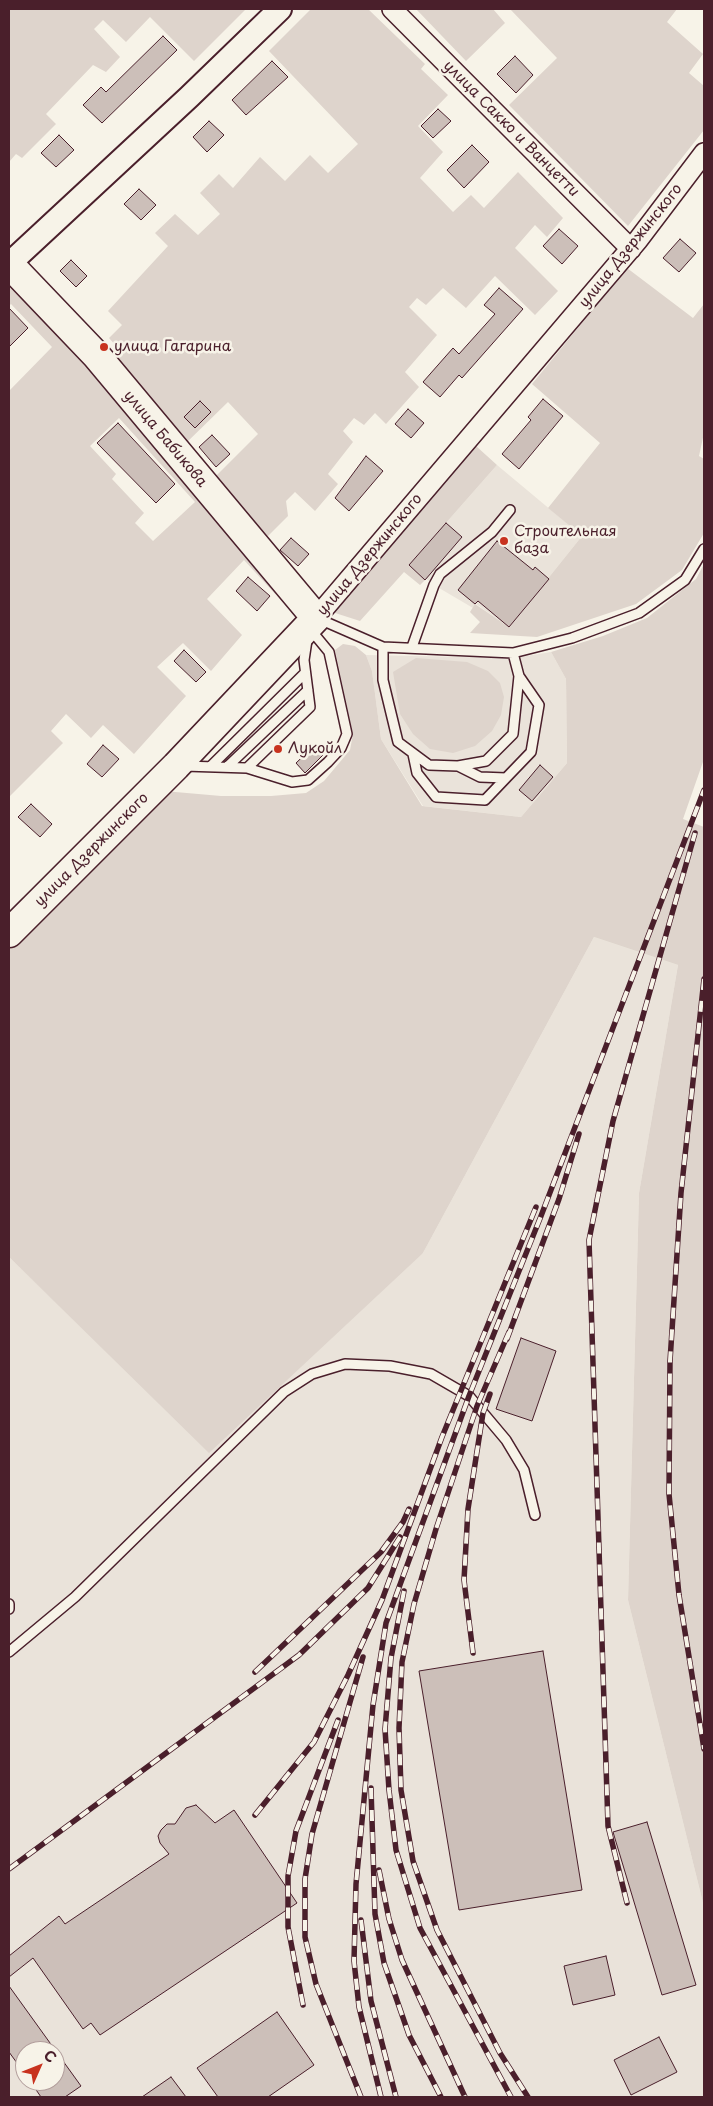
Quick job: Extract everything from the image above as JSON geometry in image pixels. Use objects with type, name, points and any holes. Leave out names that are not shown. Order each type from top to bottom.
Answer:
[{"type":"main road","name":"улица Бабикова","points":[[9,264],[96,355],[312,623]]},
{"type":"main road","name":"улица Дзержинского","points":[[9,933],[176,766],[312,623]]},
{"type":"street","points":[[9,264],[189,97],[280,9]]},
{"type":"street","name":"улица Сакко и Ванцетти","points":[[392,9],[631,249]]},
{"type":"street","name":"улица Дзержинского","points":[[312,623],[631,249],[704,154]]},
{"type":"lane","points":[[412,648],[434,585],[440,574],[492,532],[510,510]]},
{"type":"lane","points":[[312,623],[383,647],[513,653],[572,638],[639,613],[685,580],[704,548]]},
{"type":"lane","points":[[247,768],[310,707],[304,660],[312,623]]},
{"type":"lane","points":[[176,766],[247,768],[292,782],[308,780],[340,748],[347,734],[329,652],[312,623]]},
{"type":"lane","points":[[383,647],[382,680],[398,742],[429,766],[458,766],[486,761],[513,734],[519,676]]},
{"type":"lane","points":[[414,754],[417,773],[436,796],[485,800],[532,752],[539,705],[519,676],[513,653]]},
{"type":"lane","points":[[211,766],[305,673]]},
{"type":"lane","points":[[228,766],[308,690]]},
{"type":"lane","points":[[458,766],[480,777],[506,778]]},
{"type":"lane","points":[[9,1652],[75,1597],[284,1392],[312,1374],[345,1364],[390,1366],[431,1374],[468,1396],[506,1440],[524,1470],[535,1515]]},
{"type":"lane","points":[[9,1604],[9,1609]]},
{"type":"shaded area","points":[[9,9],[246,9],[194,61],[150,17],[126,42],[103,20],[94,29],[120,57],[106,72],[93,65],[46,114],[56,124],[22,158],[16,154],[9,162]]},
{"type":"shaded area","points":[[311,9],[368,9],[425,64],[421,69],[448,95],[418,126],[443,152],[420,178],[453,212],[471,195],[484,208],[518,172],[563,218],[547,237],[535,225],[515,248],[558,291],[535,315],[495,276],[466,308],[443,288],[426,305],[417,298],[409,307],[437,335],[405,372],[419,387],[386,424],[375,413],[364,425],[354,418],[343,431],[353,442],[328,474],[338,484],[315,511],[295,492],[286,501],[288,516],[264,540],[215,477],[258,434],[228,402],[183,446],[113,352],[117,347],[109,338],[122,325],[108,311],[168,246],[155,233],[175,214],[198,235],[220,214],[200,193],[219,174],[233,188],[260,157],[285,181],[310,155],[328,173],[358,144],[269,51]]},
{"type":"shaded area","points":[[416,9],[493,9],[505,23],[466,61]]},
{"type":"shaded area","points":[[510,9],[677,9],[667,22],[703,54],[689,73],[704,86],[704,130],[628,226],[509,105],[557,58]]},
{"type":"shaded area","points":[[627,268],[693,318],[704,304],[704,433],[699,456],[704,459],[704,533],[682,570],[636,604],[537,637],[470,633],[480,622],[470,612],[475,604],[509,627],[582,536],[548,508],[600,443],[532,384]]},
{"type":"shaded area","points":[[9,287],[117,394],[277,596],[244,560],[207,599],[242,635],[211,671],[183,643],[157,667],[186,696],[134,754],[103,725],[91,738],[66,714],[51,731],[63,743],[9,797],[9,391],[52,347],[11,304],[9,306]],"holes":[[[119,418],[195,502],[153,541],[135,523],[144,513],[112,479],[116,474],[90,446]]]},
{"type":"shaded area","points":[[476,446],[497,465],[409,565],[425,580],[420,585],[404,572],[360,621],[332,612]]},
{"type":"shaded area","name":"Строительная база","points":[[497,465],[582,536],[509,627],[476,604],[473,608],[434,585],[409,565]]},
{"type":"shaded area","points":[[704,564],[704,759],[683,819],[704,827],[704,1907],[628,1600],[639,1193],[678,965],[594,937],[423,1253],[209,1453],[9,1257],[9,945],[164,791],[221,796],[271,796],[306,793],[324,781],[350,750],[353,734],[335,650],[343,644],[355,646],[366,655],[372,671],[381,739],[422,806],[521,817],[567,763],[566,679],[551,652],[603,636],[647,618],[696,579]]},
{"type":"shaded area","points":[[551,652],[566,679],[567,763],[521,817],[423,806],[381,739],[372,671],[366,655],[514,658]]},
{"type":"shaded area","points":[[416,658],[467,662],[488,671],[500,683],[504,697],[501,715],[492,731],[475,746],[453,753],[430,749],[413,734],[400,714],[393,672]]},
{"type":"shaded area","points":[[594,937],[678,965],[639,1193],[628,1600],[704,1907],[704,2097],[9,2097],[9,1257],[83,1328],[423,1253]]},
{"type":"building","points":[[163,36],[177,50],[102,123],[83,105],[101,87],[106,92]]},
{"type":"building","points":[[515,56],[533,75],[516,93],[497,74]]},
{"type":"building","points":[[272,61],[288,77],[246,115],[232,100]]},
{"type":"building","points":[[438,109],[451,121],[433,138],[421,126]]},
{"type":"building","points":[[209,121],[224,135],[207,152],[193,137]]},
{"type":"building","points":[[59,135],[74,150],[56,167],[41,153]]},
{"type":"building","points":[[472,145],[489,162],[464,188],[447,170]]},
{"type":"building","points":[[139,189],[156,205],[141,220],[124,204]]},
{"type":"building","points":[[559,229],[578,246],[562,264],[543,246]]},
{"type":"building","points":[[680,239],[696,253],[679,272],[663,258]]},
{"type":"building","points":[[71,260],[87,276],[76,287],[60,271]]},
{"type":"building","points":[[499,288],[523,309],[462,378],[459,375],[440,397],[423,382],[453,348],[459,354],[495,314],[484,305]]},
{"type":"building","points":[[9,308],[28,328],[9,347]]},
{"type":"building","points":[[543,399],[563,416],[519,469],[502,454],[531,420],[528,417]]},
{"type":"building","points":[[200,401],[211,412],[195,428],[184,417]]},
{"type":"building","points":[[408,409],[424,423],[411,438],[395,424]]},
{"type":"building","points":[[118,423],[175,484],[156,503],[97,443]]},
{"type":"building","points":[[212,435],[230,454],[216,467],[199,447]]},
{"type":"building","points":[[366,456],[383,471],[349,511],[335,498]]},
{"type":"building","points":[[446,523],[462,537],[425,580],[409,565]]},
{"type":"building","points":[[291,538],[309,554],[298,566],[280,550]]},
{"type":"building","points":[[497,541],[533,570],[535,567],[549,579],[509,627],[478,601],[475,604],[458,590]]},
{"type":"building","points":[[248,577],[270,596],[257,611],[236,591]]},
{"type":"building","points":[[184,650],[206,672],[196,682],[174,661]]},
{"type":"building","points":[[103,745],[119,759],[102,777],[87,764]]},
{"type":"building","points":[[314,746],[323,755],[305,773],[296,763]]},
{"type":"building","points":[[540,765],[553,777],[532,801],[519,790]]},
{"type":"building","points":[[31,804],[52,824],[40,837],[18,817]]},
{"type":"building","points":[[521,1338],[556,1351],[532,1421],[496,1409]]},
{"type":"building","points":[[543,1651],[582,1890],[459,1910],[419,1671]]},
{"type":"building","points":[[196,1805],[215,1823],[234,1810],[297,1903],[100,2035],[91,2023],[83,2029],[33,1958],[9,1977],[9,1956],[59,1916],[65,1924],[169,1854],[160,1843],[158,1836],[161,1830],[167,1824],[175,1824],[186,1808]]},
{"type":"building","points":[[647,1822],[696,1985],[662,1995],[613,1832]]},
{"type":"building","points":[[606,1956],[615,1995],[573,2005],[564,1966]]},
{"type":"building","points":[[9,1986],[49,2041],[15,2041],[15,2060],[9,2052]]},
{"type":"building","points":[[277,2012],[314,2065],[268,2097],[218,2097],[197,2068]]},
{"type":"building","points":[[659,2037],[677,2072],[631,2095],[614,2060]]},
{"type":"building","points":[[65,2064],[81,2086],[65,2097],[41,2097],[37,2091],[65,2091]]},
{"type":"building","points":[[171,2077],[186,2097],[142,2097]]},
{"type":"railway","points":[[381,2097],[359,2007],[354,1961],[356,1884],[373,1705],[386,1623],[469,1396],[541,1216],[704,790]]},
{"type":"railway","points":[[627,1903],[608,1826],[589,1240],[613,1121],[695,833]]},
{"type":"railway","points":[[704,979],[681,1193],[670,1361],[669,1494],[679,1595],[704,1749]]},
{"type":"railway","points":[[507,1339],[559,1199],[579,1134]]},
{"type":"railway","points":[[255,1815],[314,1742],[348,1675],[382,1600],[442,1437],[536,1207]]},
{"type":"railway","points":[[509,1332],[477,1406],[436,1529],[414,1604],[402,1662],[399,1728],[401,1790],[413,1861],[437,1930],[500,2053],[528,2097]]},
{"type":"railway","points":[[473,1653],[464,1580],[468,1509],[483,1413],[490,1394]]},
{"type":"railway","points":[[255,1672],[381,1552],[403,1522],[409,1509]]},
{"type":"railway","points":[[9,1869],[299,1655],[368,1588],[400,1537]]},
{"type":"railway","points":[[404,1591],[391,1658],[385,1729],[389,1790],[396,1850],[420,1928],[511,2097]]},
{"type":"railway","points":[[361,2097],[316,1984],[305,1937],[305,1879],[312,1834],[363,1657]]},
{"type":"railway","points":[[303,2005],[288,1927],[288,1876],[296,1831],[338,1720]]},
{"type":"railway","points":[[371,1788],[375,1914],[384,1963],[409,2035],[441,2097]]},
{"type":"railway","points":[[379,1870],[389,1919],[402,1960],[465,2097]]},
{"type":"railway","points":[[361,1920],[371,2001],[396,2097]]},
{"type":"place","name":"улица Гагарина","points":[[104,347]]},
{"type":"place","name":"Строительная база","points":[[504,541]]},
{"type":"place","name":"Лукойл","points":[[278,749]]}]
